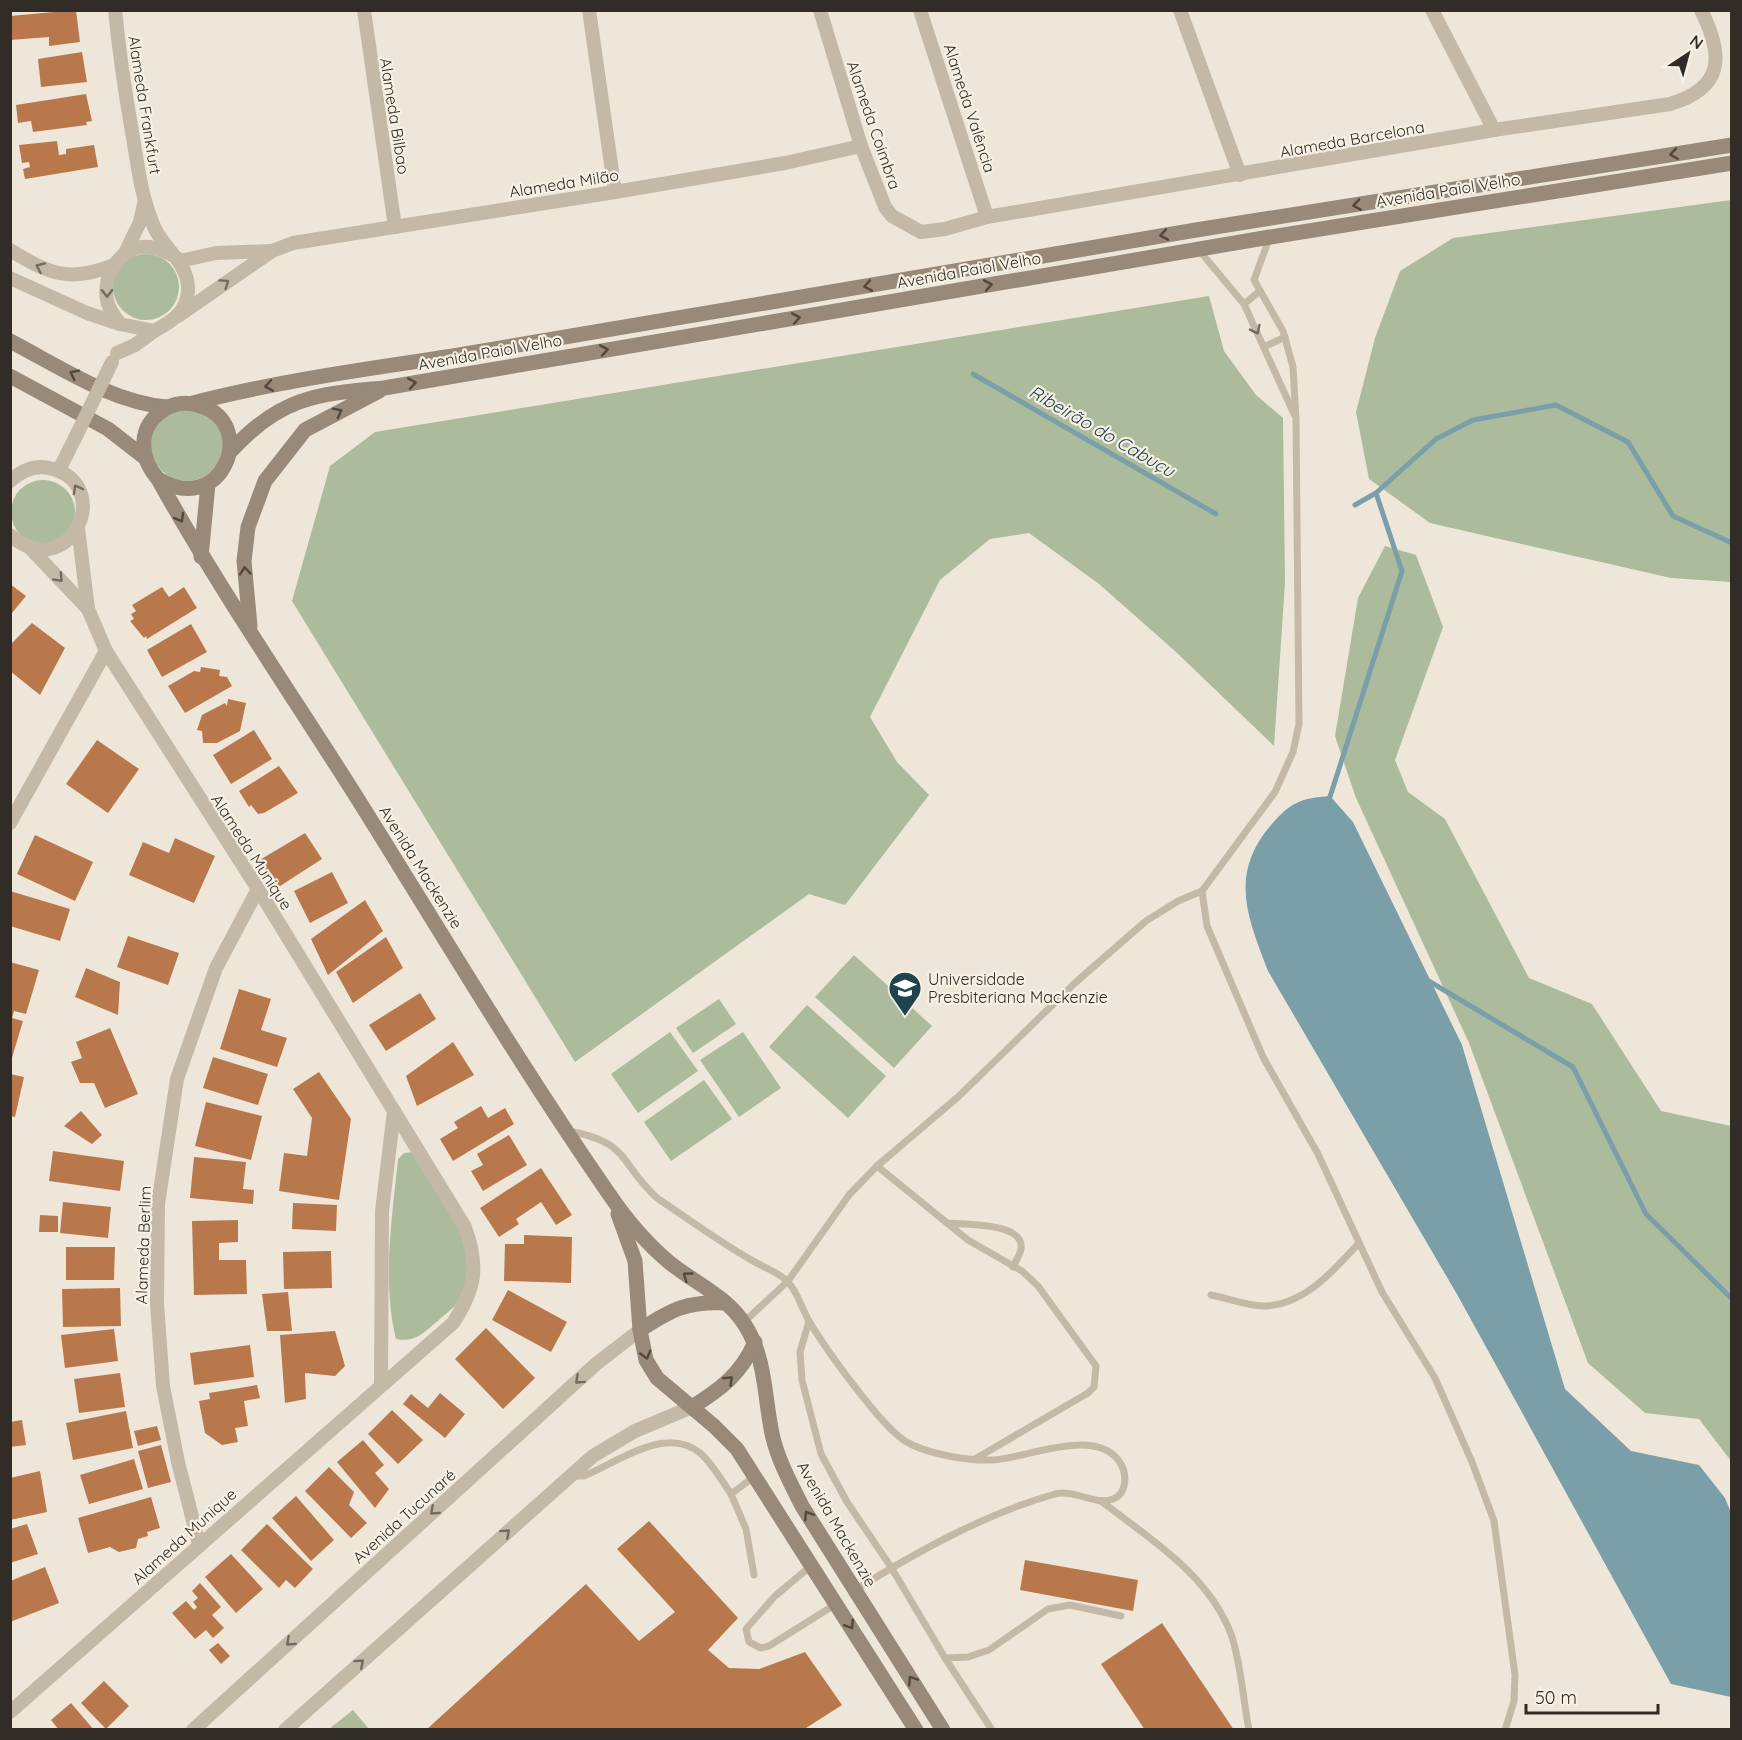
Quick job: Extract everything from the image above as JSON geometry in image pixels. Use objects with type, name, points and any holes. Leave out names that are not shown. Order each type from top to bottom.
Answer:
[{"type":"main road","name":"Avenida Paiol Velho","points":[[193,403],[240,391],[347,372],[1196,230],[1731,145]]},
{"type":"main road","name":"Avenida Paiol Velho","points":[[208,484],[219,476],[230,452],[253,427],[294,402],[1270,237],[1731,163]]},
{"type":"main road","points":[[10,341],[102,389],[136,402],[167,407],[193,403],[207,408],[218,416],[230,439],[230,452]]},
{"type":"main road","points":[[10,376],[108,429],[144,457],[158,479],[183,490],[208,484],[201,557]]},
{"type":"main road","points":[[250,629],[244,561],[248,527],[265,481],[305,430],[384,388]]},
{"type":"main road","points":[[144,457],[143,442],[147,428],[155,416],[167,407]]},
{"type":"main road","name":"Avenida Mackenzie","points":[[158,479],[201,557],[250,629],[611,1197],[642,1237],[669,1263],[726,1303],[744,1322],[755,1342],[761,1363],[773,1438],[783,1469],[802,1506],[943,1730]]},
{"type":"main road","name":"Avenida Mackenzie","points":[[611,1197],[635,1261],[640,1330],[646,1360],[657,1378],[737,1449],[916,1730]]},
{"type":"main road","points":[[640,1330],[682,1305],[702,1302],[726,1303]]},
{"type":"main road","points":[[692,1407],[730,1381],[747,1361],[755,1342]]},
{"type":"street","name":"Alameda Frankfurt","points":[[115,10],[118,51],[144,204],[156,231],[178,259]]},
{"type":"street","name":"Alameda Bilbao","points":[[364,10],[396,226]]},
{"type":"street","points":[[589,10],[615,192]]},
{"type":"street","name":"Alameda Coimbra","points":[[820,10],[861,146],[885,207],[902,223],[921,231]]},
{"type":"street","name":"Alameda Valência","points":[[920,10],[987,217]]},
{"type":"street","points":[[1180,10],[1240,175]]},
{"type":"street","points":[[1432,10],[1494,130]]},
{"type":"street","name":"Alameda Barcelona","points":[[921,231],[945,229],[987,217],[1494,130],[1670,104],[1697,95],[1713,74],[1716,59],[1715,43],[1701,10]]},
{"type":"street","name":"Alameda Milão","points":[[178,259],[216,253],[272,251],[304,241],[615,192],[785,163],[861,146]]},
{"type":"street","name":"Alameda Frankfurt","points":[[126,251],[140,222],[144,204]]},
{"type":"street","points":[[10,481],[18,474],[38,467],[59,470],[115,357],[122,325],[107,302],[106,288],[114,265],[126,251],[150,247],[178,259],[187,278],[188,291],[185,304],[178,316],[115,357]]},
{"type":"street","points":[[10,250],[39,268],[61,274],[79,276],[114,265]]},
{"type":"street","name":"Alameda Milão","points":[[178,316],[272,251]]},
{"type":"street","points":[[13,281],[87,313],[122,325],[154,331]]},
{"type":"street","name":"Alameda Munique","points":[[10,1713],[453,1323],[467,1303],[473,1283],[474,1266],[473,1250],[465,1227],[258,889],[106,651],[88,609],[78,528],[83,516],[81,495],[70,478],[59,470]]},
{"type":"street","points":[[18,541],[53,548],[72,537],[78,528]]},
{"type":"street","name":"Alameda Munique","points":[[18,541],[88,609]]},
{"type":"street","points":[[10,823],[106,651]]},
{"type":"street","name":"Alameda Berlim","points":[[200,1544],[178,1462],[163,1386],[157,1304],[158,1204],[177,1079],[216,968],[258,889]]},
{"type":"street","points":[[381,1384],[382,1211],[394,1111]]},
{"type":"street","name":"Avenida Tucunaré","points":[[193,1730],[596,1364],[640,1330]]},
{"type":"street","points":[[285,1730],[570,1476],[614,1442],[692,1407]]},
{"type":"lane","points":[[744,1322],[788,1281],[849,1195],[877,1166],[959,1096],[1076,982],[1146,921],[1178,901],[1202,891],[1275,792],[1293,752],[1299,724],[1296,419],[1293,367],[1285,337],[1254,277],[1270,237]]},
{"type":"lane","points":[[1198,249],[1244,304],[1296,419]]},
{"type":"lane","points":[[1244,304],[1260,291]]},
{"type":"lane","points":[[1264,347],[1285,337]]},
{"type":"lane","points":[[1202,891],[1207,927],[1263,1057],[1318,1154],[1382,1292],[1435,1378],[1472,1462],[1494,1521],[1515,1675],[1514,1701],[1505,1730]]},
{"type":"lane","points":[[568,1131],[610,1143],[623,1155],[646,1188],[657,1198],[748,1258],[788,1281],[809,1321],[889,1428],[906,1442],[956,1458],[993,1460],[1053,1447],[1098,1445],[1111,1452],[1125,1475],[1123,1490],[1115,1498],[1101,1501]]},
{"type":"lane","points":[[877,1166],[968,1240],[1022,1271],[1038,1286],[1096,1366],[1097,1377],[1094,1387],[1088,1394],[975,1459]]},
{"type":"lane","points":[[947,1223],[999,1227],[1012,1232],[1019,1239],[1021,1249],[1013,1267]]},
{"type":"lane","points":[[1211,1295],[1265,1306],[1293,1300],[1328,1277],[1358,1244]]},
{"type":"lane","points":[[809,1321],[800,1352],[802,1380],[821,1454],[847,1502],[891,1567],[945,1658],[992,1730]]},
{"type":"lane","points":[[570,1476],[584,1476],[654,1444],[678,1443],[700,1453],[731,1494],[746,1529],[754,1575]]},
{"type":"lane","points":[[731,1494],[755,1476]]},
{"type":"lane","points":[[855,1590],[891,1567],[1004,1510],[1059,1493],[1077,1494],[1101,1501],[1188,1571],[1203,1585],[1218,1606],[1232,1636],[1249,1730]]},
{"type":"lane","points":[[812,1566],[756,1615],[746,1629],[749,1642],[760,1648],[769,1646],[836,1604]]},
{"type":"lane","points":[[945,1658],[968,1658],[988,1650],[1048,1609],[1070,1605],[1121,1616]]},
{"type":"green space","points":[[1731,200],[1731,582],[1671,578],[1430,523],[1369,479],[1356,412],[1375,338],[1400,271],[1453,238]]},
{"type":"green space","points":[[146,254],[158,257],[169,264],[176,275],[179,287],[176,299],[169,310],[158,317],[146,320],[134,317],[123,310],[116,299],[113,287],[116,275],[123,264],[134,257]]},
{"type":"green space","points":[[1209,296],[1224,351],[1256,395],[1283,418],[1285,583],[1274,746],[1176,652],[1099,584],[1029,533],[990,539],[940,580],[870,717],[897,762],[929,795],[845,905],[809,894],[575,1062],[292,601],[330,466],[375,432]]},
{"type":"green space","points":[[187,409],[207,415],[217,425],[223,445],[217,465],[207,475],[187,481],[167,475],[157,465],[151,445],[157,425],[167,415]]},
{"type":"green space","points":[[43,480],[61,486],[69,494],[75,512],[69,530],[61,538],[43,544],[25,538],[17,530],[11,512],[17,494],[25,486]]},
{"type":"green space","points":[[1385,546],[1416,555],[1443,627],[1395,760],[1408,792],[1445,819],[1529,978],[1592,1004],[1661,1111],[1731,1126],[1731,1461],[1699,1419],[1645,1413],[1588,1363],[1469,1043],[1356,798],[1335,736],[1358,598]]},
{"type":"green space","points":[[854,955],[932,1026],[894,1068],[815,997]]},
{"type":"green space","points":[[719,999],[736,1024],[693,1053],[676,1028]]},
{"type":"green space","points":[[807,1005],[886,1076],[848,1118],[769,1047]]},
{"type":"green space","points":[[670,1032],[698,1071],[638,1113],[611,1074]]},
{"type":"green space","points":[[743,1032],[781,1088],[739,1117],[700,1060]]},
{"type":"green space","points":[[704,1080],[732,1119],[671,1161],[644,1122]]},
{"type":"green space","points":[[412,1152],[456,1221],[464,1240],[468,1259],[468,1278],[462,1297],[454,1306],[419,1336],[403,1340],[396,1339],[392,1317],[389,1272],[391,1227],[398,1159],[404,1153]]},
{"type":"green space","points":[[353,1710],[369,1729],[329,1729]]},
{"type":"water","points":[[1330,796],[1353,822],[1462,1045],[1565,1389],[1631,1451],[1699,1465],[1725,1498],[1732,1515],[1731,1697],[1671,1684],[1458,1296],[1268,971],[1254,932],[1246,896],[1246,878],[1250,861],[1258,843],[1271,825],[1291,806],[1311,798]]},
{"type":"building","points":[[76,10],[80,42],[49,46],[49,37],[10,40],[10,16]]},
{"type":"building","points":[[82,52],[87,82],[41,87],[38,59]]},
{"type":"building","points":[[86,94],[92,121],[86,122],[87,125],[33,132],[31,121],[18,123],[16,105]]},
{"type":"building","points":[[57,141],[59,155],[66,154],[66,149],[94,145],[98,167],[25,179],[23,169],[30,167],[29,162],[22,163],[19,145]]},
{"type":"building","points":[[10,584],[26,596],[12,613],[10,612]]},
{"type":"building","points":[[162,587],[169,597],[184,587],[197,608],[147,639],[130,621],[134,619],[131,614],[136,611],[132,605]]},
{"type":"building","points":[[32,623],[65,648],[40,695],[10,671],[10,645]]},
{"type":"building","points":[[191,624],[207,652],[162,677],[147,650]]},
{"type":"building","points":[[201,667],[220,670],[219,676],[227,677],[232,686],[185,713],[168,686],[194,671],[200,672]]},
{"type":"building","points":[[228,699],[246,703],[240,731],[217,743],[203,743],[202,731],[197,730],[202,715],[225,703],[227,706]]},
{"type":"building","points":[[254,730],[272,759],[231,784],[213,755]]},
{"type":"building","points":[[97,740],[139,769],[108,813],[66,784]]},
{"type":"building","points":[[279,766],[298,793],[264,813],[258,814],[251,805],[249,807],[239,791]]},
{"type":"building","points":[[305,833],[322,859],[277,888],[258,861]]},
{"type":"building","points":[[35,835],[93,862],[75,901],[17,874]]},
{"type":"building","points":[[175,838],[215,856],[194,903],[129,875],[143,842],[169,853]]},
{"type":"building","points":[[332,872],[348,903],[310,923],[294,891]]},
{"type":"building","points":[[10,891],[70,909],[60,941],[10,926]]},
{"type":"building","points":[[365,900],[383,931],[328,975],[311,939]]},
{"type":"building","points":[[128,936],[179,953],[168,985],[117,967]]},
{"type":"building","points":[[386,937],[403,968],[353,1003],[336,972]]},
{"type":"building","points":[[10,962],[39,970],[26,1014],[14,1011],[12,1018],[23,1021],[11,1061]]},
{"type":"building","points":[[86,968],[120,982],[118,1015],[75,997]]},
{"type":"building","points":[[239,989],[271,999],[261,1030],[287,1038],[277,1067],[220,1049]]},
{"type":"building","points":[[420,993],[436,1019],[386,1051],[369,1025]]},
{"type":"building","points":[[110,1028],[138,1094],[105,1108],[94,1083],[80,1083],[71,1062],[82,1058],[76,1042]]},
{"type":"building","points":[[453,1042],[474,1075],[417,1106],[406,1076]]},
{"type":"building","points":[[213,1057],[268,1074],[258,1105],[203,1088]]},
{"type":"building","points":[[319,1072],[351,1119],[339,1200],[279,1191],[284,1153],[307,1156],[312,1118],[293,1089]]},
{"type":"building","points":[[10,1074],[24,1077],[15,1117],[10,1116]]},
{"type":"building","points":[[206,1102],[262,1116],[251,1160],[195,1146]]},
{"type":"building","points":[[481,1106],[488,1118],[505,1108],[514,1124],[453,1161],[440,1139],[458,1128],[454,1122]]},
{"type":"building","points":[[81,1111],[102,1135],[92,1144],[64,1126]]},
{"type":"building","points":[[509,1135],[527,1165],[483,1191],[471,1171],[483,1165],[477,1154]]},
{"type":"building","points":[[53,1151],[124,1161],[120,1191],[49,1181]]},
{"type":"building","points":[[194,1157],[246,1162],[243,1189],[254,1190],[253,1204],[190,1198]]},
{"type":"building","points":[[541,1168],[572,1215],[556,1225],[541,1202],[516,1219],[519,1224],[499,1237],[480,1208]]},
{"type":"building","points":[[63,1202],[111,1207],[108,1238],[60,1233]]},
{"type":"building","points":[[293,1203],[337,1205],[336,1231],[292,1229]]},
{"type":"building","points":[[40,1215],[58,1216],[58,1232],[39,1232]]},
{"type":"building","points":[[238,1220],[238,1242],[219,1243],[219,1260],[246,1260],[247,1294],[194,1295],[192,1221]]},
{"type":"building","points":[[524,1235],[572,1237],[571,1283],[504,1281],[505,1244],[524,1244]]},
{"type":"building","points":[[66,1247],[115,1247],[114,1280],[66,1280]]},
{"type":"building","points":[[331,1251],[332,1288],[284,1289],[283,1252]]},
{"type":"building","points":[[120,1288],[121,1326],[63,1327],[62,1289]]},
{"type":"building","points":[[508,1290],[567,1322],[551,1352],[492,1320]]},
{"type":"building","points":[[288,1292],[292,1331],[267,1331],[262,1294]]},
{"type":"building","points":[[486,1328],[535,1378],[503,1409],[455,1359]]},
{"type":"building","points":[[114,1329],[118,1361],[65,1368],[61,1335]]},
{"type":"building","points":[[335,1331],[345,1366],[335,1376],[305,1373],[306,1399],[285,1403],[280,1335]]},
{"type":"building","points":[[250,1345],[254,1377],[194,1385],[190,1353]]},
{"type":"building","points":[[120,1373],[125,1407],[79,1413],[74,1379]]},
{"type":"building","points":[[257,1385],[260,1398],[244,1401],[248,1426],[235,1428],[238,1442],[222,1445],[205,1433],[199,1401],[210,1399],[209,1393]]},
{"type":"building","points":[[440,1393],[465,1414],[445,1438],[403,1404],[411,1394],[428,1408]]},
{"type":"building","points":[[392,1410],[423,1440],[398,1464],[368,1434]]},
{"type":"building","points":[[126,1411],[133,1448],[73,1460],[66,1423]]},
{"type":"building","points":[[22,1420],[26,1445],[10,1447],[10,1422]]},
{"type":"building","points":[[157,1426],[161,1440],[138,1446],[134,1431]]},
{"type":"building","points":[[363,1440],[384,1465],[375,1473],[389,1489],[375,1508],[337,1462]]},
{"type":"building","points":[[161,1445],[171,1482],[148,1488],[138,1451]]},
{"type":"building","points":[[134,1459],[143,1489],[89,1504],[80,1475]]},
{"type":"building","points":[[329,1467],[354,1492],[349,1505],[367,1523],[351,1538],[305,1491]]},
{"type":"building","points":[[40,1471],[47,1512],[10,1520],[10,1478]]},
{"type":"building","points":[[296,1496],[334,1540],[311,1561],[272,1518]]},
{"type":"building","points":[[151,1497],[160,1528],[147,1532],[148,1536],[138,1539],[136,1548],[119,1552],[110,1547],[88,1553],[78,1518]]},
{"type":"building","points":[[649,1521],[738,1618],[708,1650],[729,1668],[759,1669],[805,1652],[842,1705],[803,1730],[426,1730],[586,1584],[639,1641],[675,1612],[617,1549]]},
{"type":"building","points":[[27,1524],[38,1554],[10,1563],[10,1529]]},
{"type":"building","points":[[267,1524],[313,1569],[295,1588],[286,1580],[279,1588],[241,1550]]},
{"type":"building","points":[[231,1554],[263,1589],[236,1613],[205,1577]]},
{"type":"building","points":[[1025,1560],[1138,1580],[1133,1611],[1020,1590]]},
{"type":"building","points":[[45,1567],[59,1603],[10,1622],[10,1581]]},
{"type":"building","points":[[200,1583],[221,1607],[212,1615],[224,1628],[213,1638],[206,1630],[195,1639],[172,1613],[186,1601],[194,1610],[197,1607],[193,1602],[198,1598],[192,1591]]},
{"type":"building","points":[[1162,1623],[1234,1730],[1145,1730],[1101,1664]]},
{"type":"building","points":[[218,1643],[230,1656],[221,1664],[209,1650]]},
{"type":"building","points":[[104,1681],[129,1706],[106,1729],[81,1703]]},
{"type":"building","points":[[71,1703],[94,1730],[59,1730],[51,1720]]},
{"type":"waterway","name":"Ribeirão do Cabuçu","points":[[973,374],[1216,514]]},
{"type":"waterway","name":"Ribeirão do Cabuçu","points":[[1355,505],[1376,493],[1436,439],[1473,420],[1556,405],[1628,442],[1673,516],[1732,543]]},
{"type":"waterway","points":[[1329,800],[1402,571],[1376,493]]},
{"type":"waterway","points":[[1427,980],[1573,1067],[1646,1214],[1732,1299]]},
{"type":"place","name":"Universidade Presbiteriana Mackenzie","points":[[905,1017]]}]
